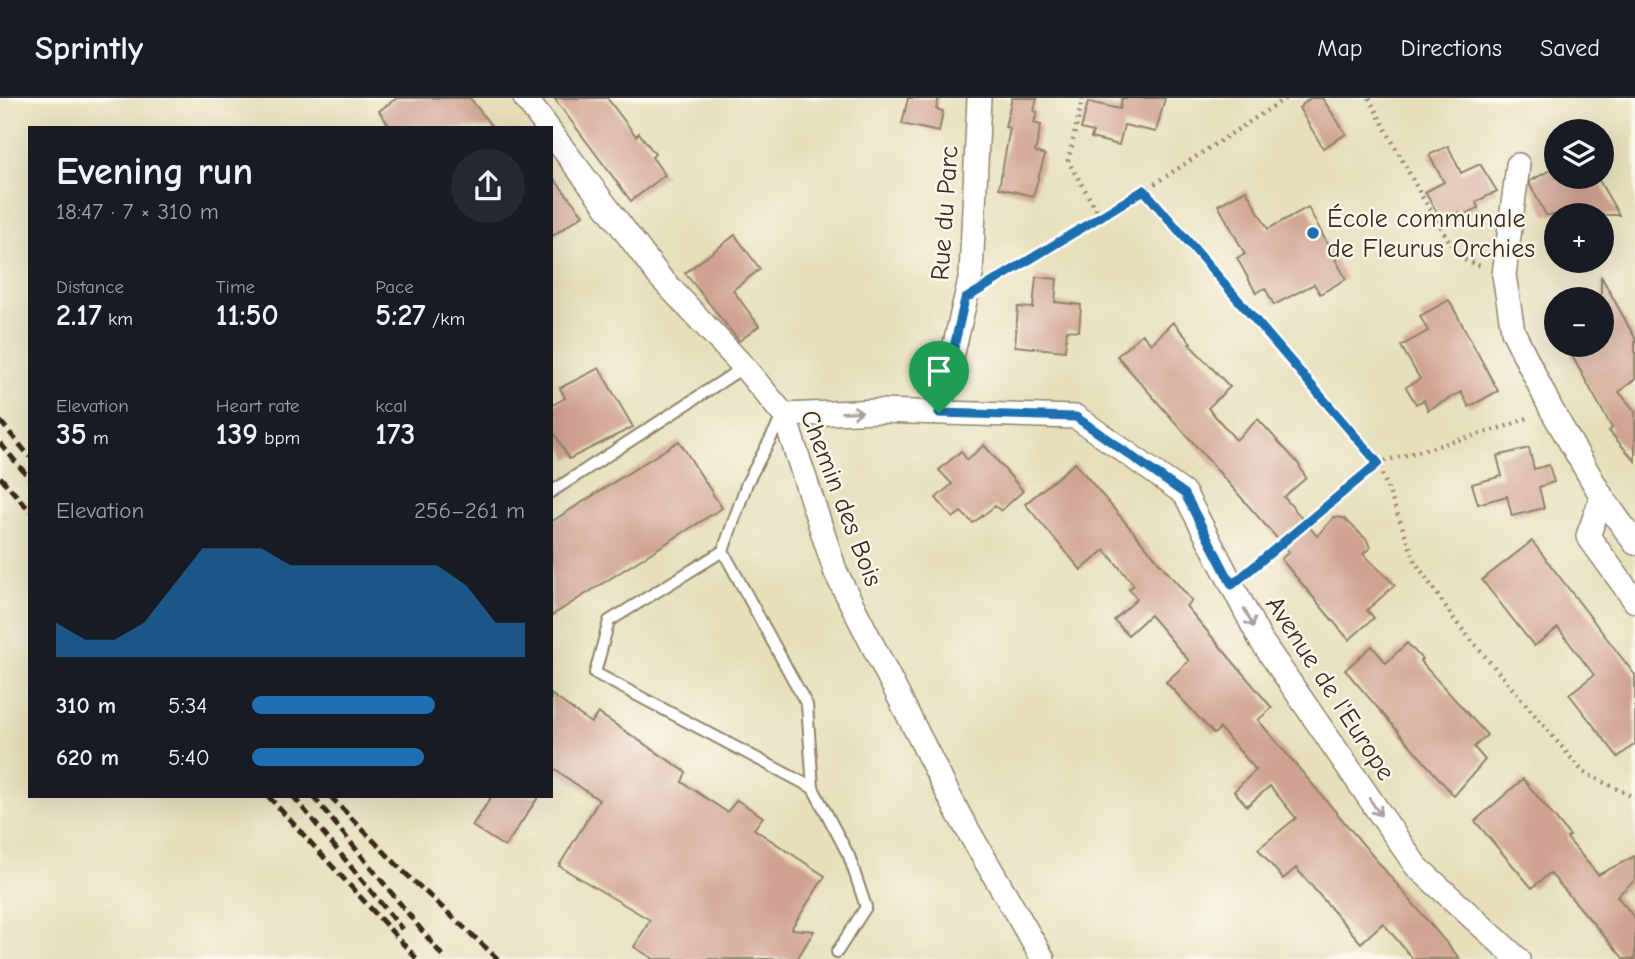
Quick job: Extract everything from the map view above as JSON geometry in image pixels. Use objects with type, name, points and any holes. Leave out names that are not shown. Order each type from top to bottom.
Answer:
[{"type":"street","points":[[525,98],[546,126]]},
{"type":"street","name":"Rue du Parc","points":[[939,413],[971,275],[979,98]]},
{"type":"street","name":"Chemin des Bois","points":[[553,136],[659,276],[744,367],[784,415],[836,573],[959,815],[1044,959]]},
{"type":"street","points":[[1518,165],[1504,275],[1513,331],[1550,409],[1602,497],[1635,543]]},
{"type":"street","name":"Avenue de l'Europe","points":[[784,415],[879,411],[1076,417],[1185,494],[1260,639],[1416,866],[1518,959]]},
{"type":"street","points":[[1602,497],[1588,536],[1635,601]]},
{"type":"lane","points":[[553,491],[744,367]]},
{"type":"lane","points":[[784,415],[747,483],[723,551],[609,621],[595,673],[813,788]]},
{"type":"lane","points":[[723,551],[807,705],[813,788],[849,856],[866,907],[837,952]]},
{"type":"path","points":[[1083,98],[1068,162],[1100,216]]},
{"type":"path","points":[[965,299],[1144,190],[1286,98]]},
{"type":"path","points":[[1369,98],[1421,195],[1460,258],[1504,275]]},
{"type":"path","points":[[1144,190],[1378,463],[1416,563],[1456,622],[1583,772],[1635,798]]},
{"type":"path","points":[[1232,585],[1378,463],[1507,426],[1550,409]]},
{"type":"building","points":[[397,98],[470,98],[491,126],[390,126],[379,111]]},
{"type":"building","points":[[554,98],[607,98],[636,136],[639,133],[655,154],[652,157],[665,175],[631,201]]},
{"type":"building","points":[[908,98],[939,98],[936,109],[943,111],[939,132],[902,124]]},
{"type":"building","points":[[1012,98],[1037,98],[1034,123],[1041,125],[1035,152],[1045,155],[1033,196],[999,188],[1010,128],[1005,127]]},
{"type":"building","points":[[1122,98],[1165,98],[1156,132],[1124,125],[1119,145],[1091,138],[1093,132],[1081,129],[1088,102],[1120,109]]},
{"type":"building","points":[[1310,98],[1322,98],[1346,134],[1323,148],[1299,108]]},
{"type":"building","points":[[1448,146],[1461,173],[1480,164],[1497,191],[1476,202],[1478,208],[1461,216],[1459,212],[1442,221],[1425,192],[1444,182],[1429,155]]},
{"type":"building","points":[[1544,173],[1544,189],[1604,189],[1612,203],[1544,203],[1544,211],[1530,181]]},
{"type":"building","points":[[553,178],[583,215],[553,236]]},
{"type":"building","points":[[1246,190],[1268,229],[1308,207],[1346,279],[1320,294],[1314,284],[1274,305],[1265,288],[1256,293],[1237,258],[1245,254],[1218,205]]},
{"type":"building","points":[[735,235],[760,269],[733,290],[759,326],[739,341],[685,273]]},
{"type":"building","points":[[1601,276],[1607,287],[1601,287]]},
{"type":"building","points":[[1036,277],[1057,279],[1055,302],[1081,305],[1079,331],[1067,330],[1065,351],[1015,346],[1018,307],[1033,308]]},
{"type":"building","points":[[1449,300],[1498,391],[1469,407],[1461,392],[1428,410],[1424,400],[1416,404],[1406,387],[1420,379],[1401,346],[1428,331],[1420,316]]},
{"type":"building","points":[[1614,300],[1635,338],[1635,379],[1619,392],[1635,411],[1635,461],[1609,431],[1612,428],[1573,357],[1614,357]]},
{"type":"building","points":[[1173,322],[1191,343],[1189,344],[1230,387],[1208,408],[1236,440],[1258,419],[1298,463],[1306,478],[1284,497],[1317,536],[1334,517],[1344,518],[1367,540],[1370,548],[1363,554],[1395,585],[1367,610],[1374,618],[1349,640],[1281,559],[1289,552],[1117,356],[1142,334],[1151,344]]},
{"type":"building","points":[[599,368],[633,427],[569,459],[553,431],[553,405],[565,398],[560,388]]},
{"type":"building","points":[[679,441],[722,508],[553,615],[553,521]]},
{"type":"building","points":[[984,445],[1023,491],[1001,511],[995,506],[973,523],[961,512],[953,518],[936,498],[952,484],[939,470],[961,451],[967,460]]},
{"type":"building","points":[[1529,448],[1534,469],[1549,465],[1554,482],[1539,487],[1544,508],[1512,516],[1507,496],[1478,504],[1472,484],[1502,476],[1497,456]]},
{"type":"building","points":[[1075,463],[1192,601],[1186,606],[1272,708],[1258,720],[1460,959],[1413,959],[1383,923],[1361,943],[1296,868],[1283,879],[1258,849],[1296,818],[1270,786],[1247,806],[1234,791],[1256,770],[1220,728],[1214,734],[1166,682],[1189,661],[1150,615],[1128,635],[1114,620],[1137,599],[1129,589],[1134,585],[1105,550],[1081,570],[1025,504]]},
{"type":"building","points":[[1532,541],[1635,675],[1635,744],[1618,757],[1569,694],[1594,675],[1558,628],[1534,646],[1482,580]]},
{"type":"building","points":[[1407,643],[1487,735],[1474,747],[1485,760],[1454,796],[1345,670],[1372,646],[1386,663]]},
{"type":"building","points":[[553,695],[591,723],[598,713],[686,772],[682,782],[727,812],[737,800],[763,817],[754,829],[825,876],[791,929],[814,931],[797,959],[654,959],[634,947],[650,920],[559,866],[599,800],[553,768]]},
{"type":"building","points":[[1523,779],[1598,875],[1635,856],[1635,880],[1617,896],[1635,918],[1635,959],[1624,959],[1550,873],[1532,888],[1475,821]]},
{"type":"building","points":[[491,798],[538,798],[505,847],[472,826]]},
{"type":"railway","points":[[0,421],[28,455]]},
{"type":"railway","points":[[0,443],[28,477]]},
{"type":"railway","points":[[0,477],[28,509]]},
{"type":"railway","points":[[270,798],[417,959]]},
{"type":"railway","points":[[295,798],[402,929]]},
{"type":"railway","points":[[315,798],[445,959]]},
{"type":"railway","points":[[332,798],[405,873],[498,959]]},
{"type":"place","name":"École communale de Fleurus Orchies","points":[[1313,233]]},
{"type":"route","points":[[1144,190],[1378,463],[1232,585],[1185,494],[1076,417],[939,413],[965,299],[1144,190]]}]
